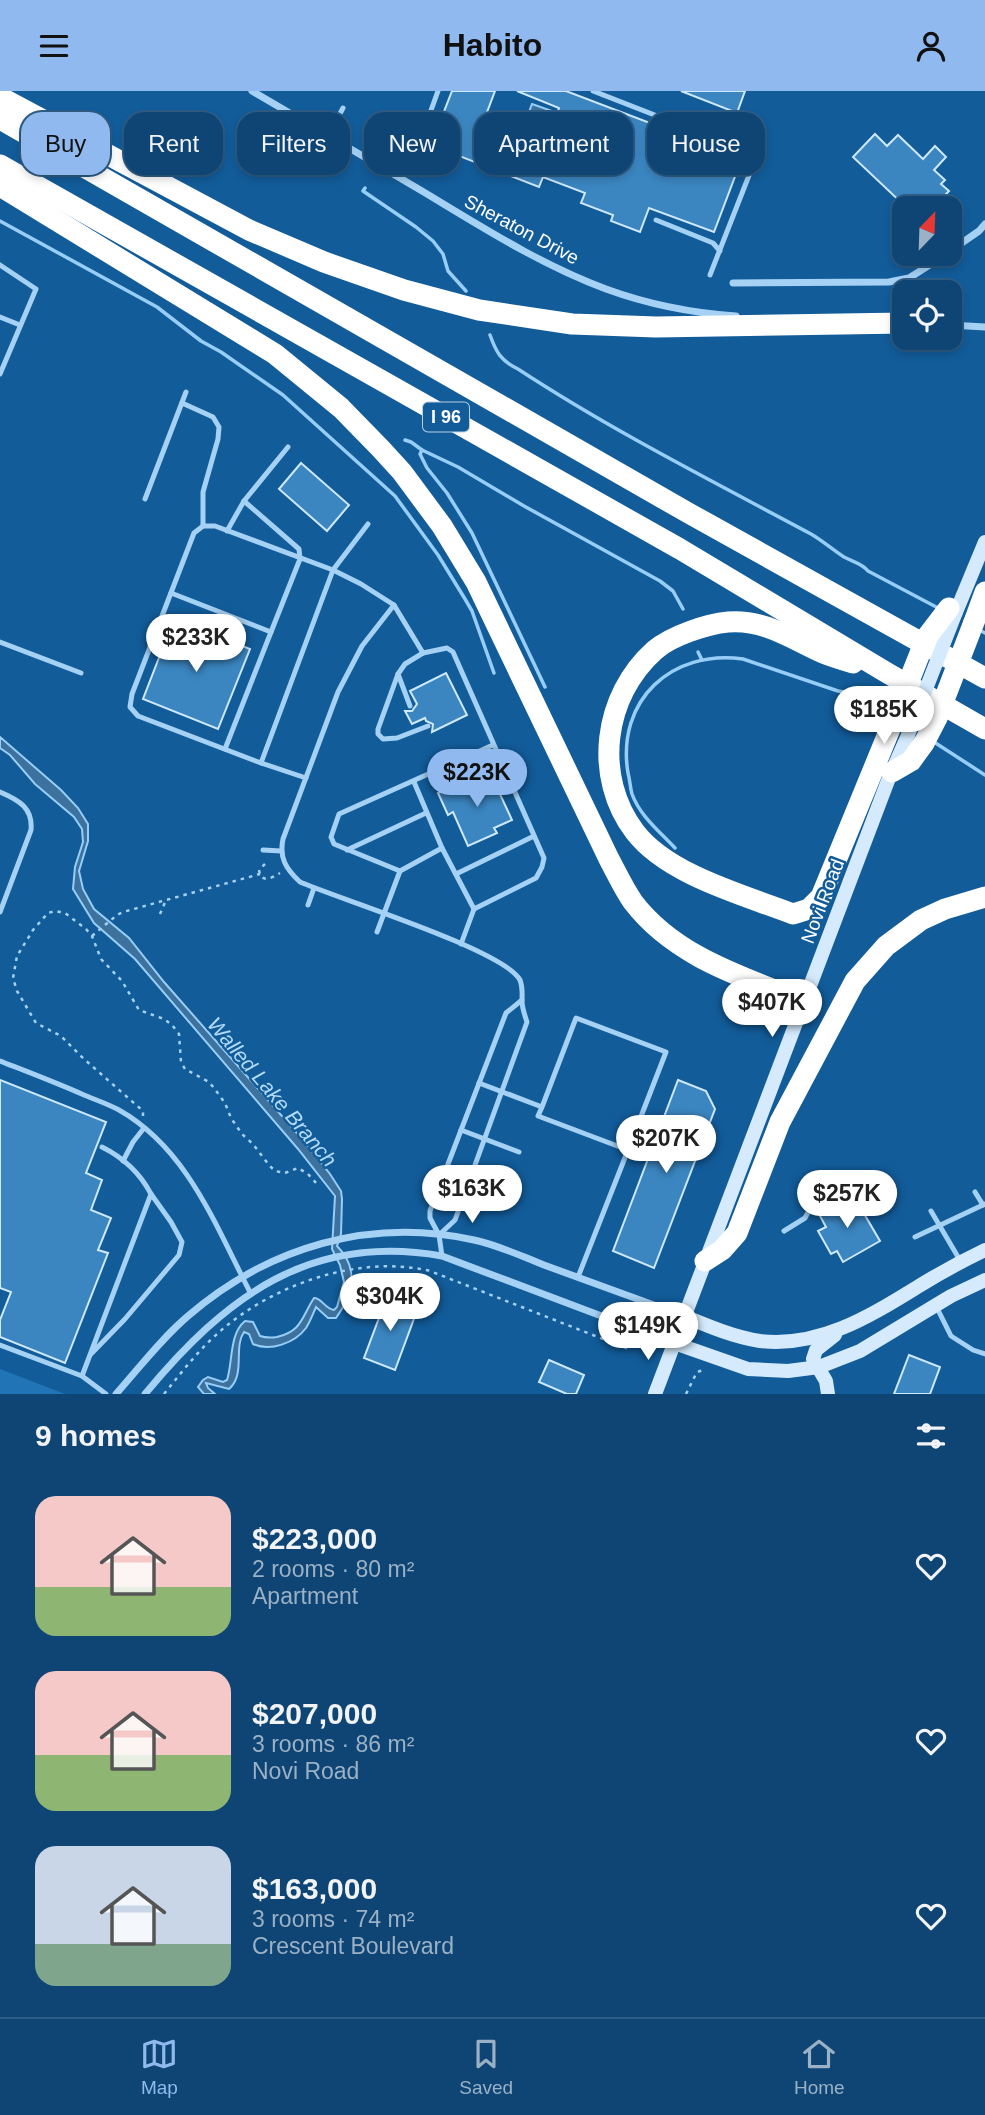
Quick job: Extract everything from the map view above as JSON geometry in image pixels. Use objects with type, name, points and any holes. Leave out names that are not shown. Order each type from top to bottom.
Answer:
[{"type":"highway","points":[[0,97],[249,230],[324,262],[404,289],[479,310],[572,324],[656,327],[892,322]]},
{"type":"highway","name":"I 96","points":[[0,119],[692,515],[985,678]]},
{"type":"highway","name":"I 96","points":[[0,165],[680,549],[985,729]]},
{"type":"highway","points":[[0,186],[275,354],[341,408],[381,449],[434,515],[471,574],[500,629],[609,859],[634,902],[666,936],[682,948],[805,1002]]},
{"type":"highway","points":[[892,772],[911,761],[908,734],[926,638],[985,592]]},
{"type":"highway","points":[[837,594],[868,602],[985,664]]},
{"type":"highway","points":[[888,674],[826,654],[778,630],[756,624],[729,622],[684,633],[656,648],[622,692],[610,727],[608,765],[620,808],[636,833],[656,853],[681,870],[793,914],[809,909],[821,897],[908,734],[937,718],[960,611]]},
{"type":"highway","points":[[705,1261],[722,1250],[737,1233],[780,1122],[855,981],[886,946],[921,920],[945,909],[985,897]]},
{"type":"street","name":"Sheraton Drive","points":[[252,91],[287,112]]},
{"type":"street","name":"Sheraton Drive","points":[[350,149],[509,243],[607,289],[709,314],[761,318],[892,320]]},
{"type":"street","points":[[962,243],[985,224]]},
{"type":"street","points":[[733,283],[889,282],[909,278],[928,266]]},
{"type":"street","points":[[962,326],[985,327]]},
{"type":"street","points":[[960,611],[985,542]]},
{"type":"street","name":"Novi Road","points":[[655,1394],[892,772]]},
{"type":"street","points":[[116,1394],[186,1317],[242,1277],[290,1253],[320,1243],[382,1232],[439,1235],[477,1241],[737,1336],[761,1341],[804,1340],[839,1330],[985,1250]]},
{"type":"street","points":[[145,1394],[209,1324],[251,1294],[296,1270],[357,1252],[415,1252],[442,1256],[748,1369],[788,1371],[819,1367],[860,1351],[985,1280]]},
{"type":"street","points":[[828,1394],[826,1381],[813,1359],[816,1350],[839,1330]]},
{"type":"lane","points":[[430,112],[438,91]]},
{"type":"lane","points":[[593,91],[757,155],[710,275]]},
{"type":"lane","points":[[342,112],[344,108]]},
{"type":"lane","points":[[656,220],[713,243],[720,251]]},
{"type":"lane","points":[[0,265],[36,289],[0,374]]},
{"type":"lane","points":[[0,317],[20,325]]},
{"type":"lane","points":[[145,499],[186,392]]},
{"type":"lane","points":[[181,403],[213,417],[219,427],[203,492],[202,526]]},
{"type":"lane","points":[[228,531],[244,501],[288,447]]},
{"type":"lane","points":[[225,749],[300,559],[299,549],[244,501]]},
{"type":"lane","points":[[261,763],[333,570],[368,524]]},
{"type":"lane","points":[[306,778],[138,716],[130,708],[132,694],[194,533],[202,526],[215,526],[333,570],[361,584],[394,605],[423,653]]},
{"type":"lane","points":[[172,593],[271,632]]},
{"type":"lane","points":[[394,605],[362,646],[338,692],[283,839],[281,851],[287,868],[300,882],[494,958],[512,971],[520,981],[527,1022],[455,1220],[439,1235]]},
{"type":"lane","points":[[0,642],[81,673]]},
{"type":"lane","points":[[428,726],[397,738],[383,739],[378,734],[398,674],[405,664],[423,653],[447,648],[453,652],[544,858],[536,878],[474,909],[461,944]]},
{"type":"lane","points":[[398,674],[410,706]]},
{"type":"lane","points":[[400,871],[334,844],[331,837],[339,814],[493,745]]},
{"type":"lane","points":[[414,782],[442,848],[474,909]]},
{"type":"lane","points":[[0,792],[23,803],[32,821],[0,912]]},
{"type":"lane","points":[[347,850],[426,813]]},
{"type":"lane","points":[[456,874],[534,836]]},
{"type":"lane","points":[[377,932],[400,871],[442,848]]},
{"type":"lane","points":[[263,850],[281,851]]},
{"type":"lane","points":[[307,905],[314,888]]},
{"type":"lane","points":[[442,1256],[439,1235],[430,1218],[430,1210],[506,1013],[522,1000]]},
{"type":"lane","points":[[578,1277],[628,1150],[666,1052],[576,1018],[538,1116],[628,1150]]},
{"type":"lane","points":[[0,1062],[118,1109],[144,1128],[180,1164],[198,1191],[251,1294]]},
{"type":"lane","points":[[479,1083],[542,1107]]},
{"type":"lane","points":[[123,1161],[144,1128]]},
{"type":"lane","points":[[461,1130],[519,1152]]},
{"type":"lane","points":[[90,1355],[125,1319],[179,1255],[182,1242],[136,1172],[102,1147]]},
{"type":"lane","points":[[784,1231],[805,1218],[813,1203],[830,1191]]},
{"type":"lane","points":[[915,1237],[984,1205],[975,1192]]},
{"type":"lane","points":[[82,1376],[150,1194]]},
{"type":"lane","points":[[931,1211],[961,1262]]},
{"type":"lane","points":[[936,1306],[951,1336],[985,1354]]},
{"type":"lane","points":[[0,1345],[82,1376],[106,1394]]},
{"type":"path","points":[[265,864],[260,867],[260,874],[264,879],[269,879],[287,868]]},
{"type":"path","points":[[93,935],[117,915],[260,874]]},
{"type":"path","points":[[160,914],[166,900]]},
{"type":"path","points":[[144,1128],[143,1111],[61,1036],[36,1023],[17,991],[13,978],[17,956],[33,930],[48,913],[65,913],[93,935],[101,959],[122,981],[139,1010],[164,1019],[172,1025],[179,1034],[181,1062],[185,1069],[209,1082],[225,1103],[230,1118],[269,1165],[280,1173],[298,1168],[317,1184]]},
{"type":"path","points":[[164,1394],[217,1333],[252,1308],[286,1289],[304,1283],[331,1275],[386,1266],[412,1266],[430,1271],[631,1350]]},
{"type":"path","points":[[686,1394],[698,1372],[704,1370]]},
{"type":"shaded area","points":[[532,104],[555,112],[529,112]]},
{"type":"shaded area","points":[[0,737],[61,790],[78,808],[88,824],[88,841],[79,871],[83,889],[94,909],[129,938],[164,982],[303,1140],[341,1191],[341,1234],[337,1246],[349,1264],[351,1273],[350,1291],[342,1309],[336,1318],[328,1318],[316,1307],[301,1333],[282,1345],[267,1347],[253,1344],[249,1334],[244,1332],[239,1346],[234,1383],[229,1389],[206,1383],[215,1394],[204,1394],[198,1387],[208,1377],[223,1382],[227,1380],[236,1333],[245,1321],[253,1322],[260,1336],[277,1337],[296,1327],[314,1298],[328,1308],[334,1310],[337,1307],[344,1282],[332,1249],[335,1196],[135,959],[94,923],[73,889],[75,867],[83,842],[82,829],[74,817],[35,784],[10,755],[0,748]]},
{"type":"shaded area","points":[[0,1369],[65,1394],[0,1394]]},
{"type":"building","points":[[452,91],[495,91],[487,112],[474,112],[474,162],[460,156],[460,112],[444,112]]},
{"type":"building","points":[[517,91],[566,91],[621,112],[558,112],[559,108]]},
{"type":"building","points":[[681,91],[745,91],[737,112]]},
{"type":"building","points":[[633,117],[647,122],[647,175],[736,175],[714,232],[649,208],[640,232],[611,221],[613,215],[581,203],[585,193],[543,177],[539,187],[508,175],[633,175]]},
{"type":"building","points":[[875,134],[887,146],[898,135],[923,159],[935,146],[946,157],[934,170],[945,180],[941,184],[949,191],[944,196],[894,196],[853,157]]},
{"type":"building","points":[[301,463],[349,505],[327,531],[279,489]]},
{"type":"building","points":[[174,619],[250,649],[218,729],[143,699]]},
{"type":"building","points":[[446,673],[467,715],[432,732],[433,724],[425,718],[412,724],[405,711],[412,711],[417,704],[410,691]]},
{"type":"building","points":[[491,775],[512,820],[494,828],[497,833],[468,846],[453,812],[448,815],[438,793],[454,786],[456,791]]},
{"type":"building","points":[[0,1080],[106,1122],[86,1173],[102,1180],[91,1210],[111,1218],[98,1250],[108,1253],[65,1363],[0,1337],[0,1320],[11,1292],[0,1288]]},
{"type":"building","points":[[678,1080],[706,1091],[715,1109],[654,1268],[613,1251]]},
{"type":"building","points":[[844,1199],[848,1205],[856,1200],[880,1241],[843,1262],[837,1251],[831,1254],[818,1231],[826,1227],[819,1214]]},
{"type":"building","points":[[388,1294],[408,1301],[404,1312],[415,1316],[395,1370],[364,1358]]},
{"type":"building","points":[[909,1355],[940,1367],[930,1394],[894,1394]]},
{"type":"building","points":[[549,1360],[584,1375],[576,1394],[567,1394],[539,1382]]},
{"type":"waterway","points":[[365,188],[363,191],[433,241],[443,254],[448,271],[466,291]]},
{"type":"waterway","points":[[0,221],[157,307],[201,341],[283,395],[395,496],[438,555],[472,611],[494,673]]},
{"type":"waterway","points":[[490,335],[503,359],[589,413],[811,534],[868,571],[940,609]]},
{"type":"waterway","points":[[405,440],[660,581],[673,591],[683,609]]},
{"type":"waterway","points":[[422,450],[420,454],[427,468],[447,493],[472,533],[545,687]]},
{"type":"waterway","points":[[977,629],[985,633]]},
{"type":"waterway","points":[[698,652],[702,660]]},
{"type":"waterway","points":[[675,848],[650,823],[635,802],[628,773],[627,747],[631,723],[640,702],[654,685],[672,671],[693,662],[717,658],[743,659],[838,691],[855,694],[888,714]]},
{"type":"waterway","points":[[934,742],[985,775]]},
{"type":"water label","name":"Walled Lake Branch","points":[[272,1092]]}]
